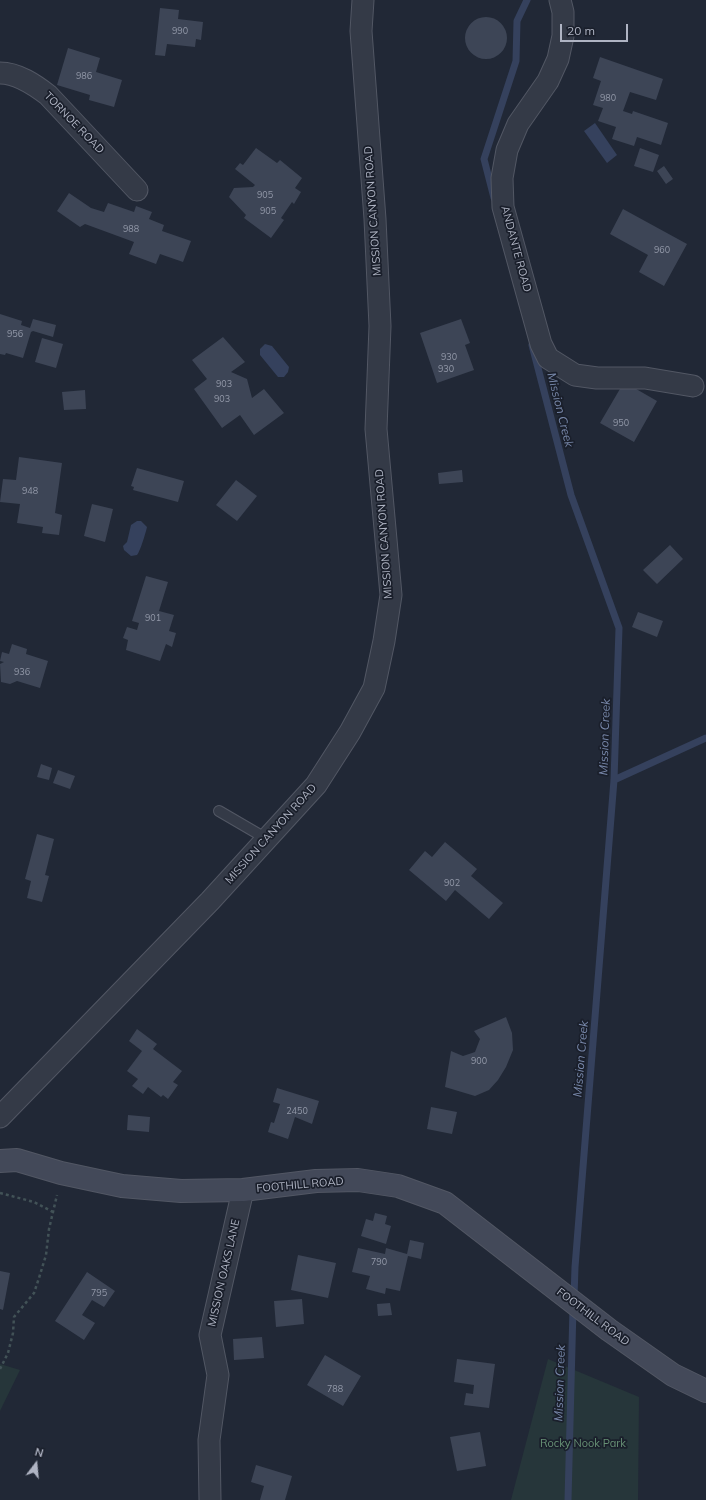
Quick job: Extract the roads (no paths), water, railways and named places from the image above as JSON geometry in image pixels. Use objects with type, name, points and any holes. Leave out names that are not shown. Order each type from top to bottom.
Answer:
[{"type":"main road","name":"FOOTHILL ROAD","points":[[0,1161],[17,1160],[62,1173],[122,1186],[181,1191],[243,1190],[316,1181],[358,1180],[398,1186],[445,1203],[610,1330],[673,1375],[706,1391]]},
{"type":"street","name":"MISSION CANYON ROAD","points":[[0,1117],[210,901],[316,785],[350,732],[374,688],[384,641],[391,595],[376,429],[380,326],[375,219],[361,31],[363,0]]},
{"type":"street","name":"ANDANTE ROAD","points":[[560,0],[563,12],[563,36],[558,59],[548,81],[518,124],[507,150],[502,178],[503,206],[541,344],[548,358],[575,375],[597,378],[645,378],[693,386]]},
{"type":"street","name":"TORNOE ROAD","points":[[0,73],[21,78],[34,84],[48,95],[137,190]]},
{"type":"street","name":"MISSION OAKS LANE","points":[[210,1500],[209,1440],[218,1375],[210,1335],[243,1190]]},
{"type":"lane","points":[[219,811],[267,839]]},
{"type":"water","points":[[595,123],[617,155],[607,163],[584,131]]},
{"type":"water","points":[[265,344],[272,346],[289,367],[288,372],[284,377],[278,377],[260,355],[260,349]]},
{"type":"water","points":[[137,521],[141,521],[147,527],[143,542],[137,555],[131,556],[124,550],[123,546],[127,542],[131,525]]},
{"type":"waterway","name":"Mission Creek","points":[[494,198],[484,159],[516,61],[517,21],[527,0]]},
{"type":"waterway","name":"Mission Creek","points":[[532,345],[571,495],[619,628],[614,780],[575,1267],[574,1298]]},
{"type":"waterway","points":[[614,780],[706,738]]},
{"type":"waterway","name":"Mission Creek","points":[[568,1500],[573,1308]]},
{"type":"park label","name":"Rocky Nook Park","points":[[583,1444]]}]
